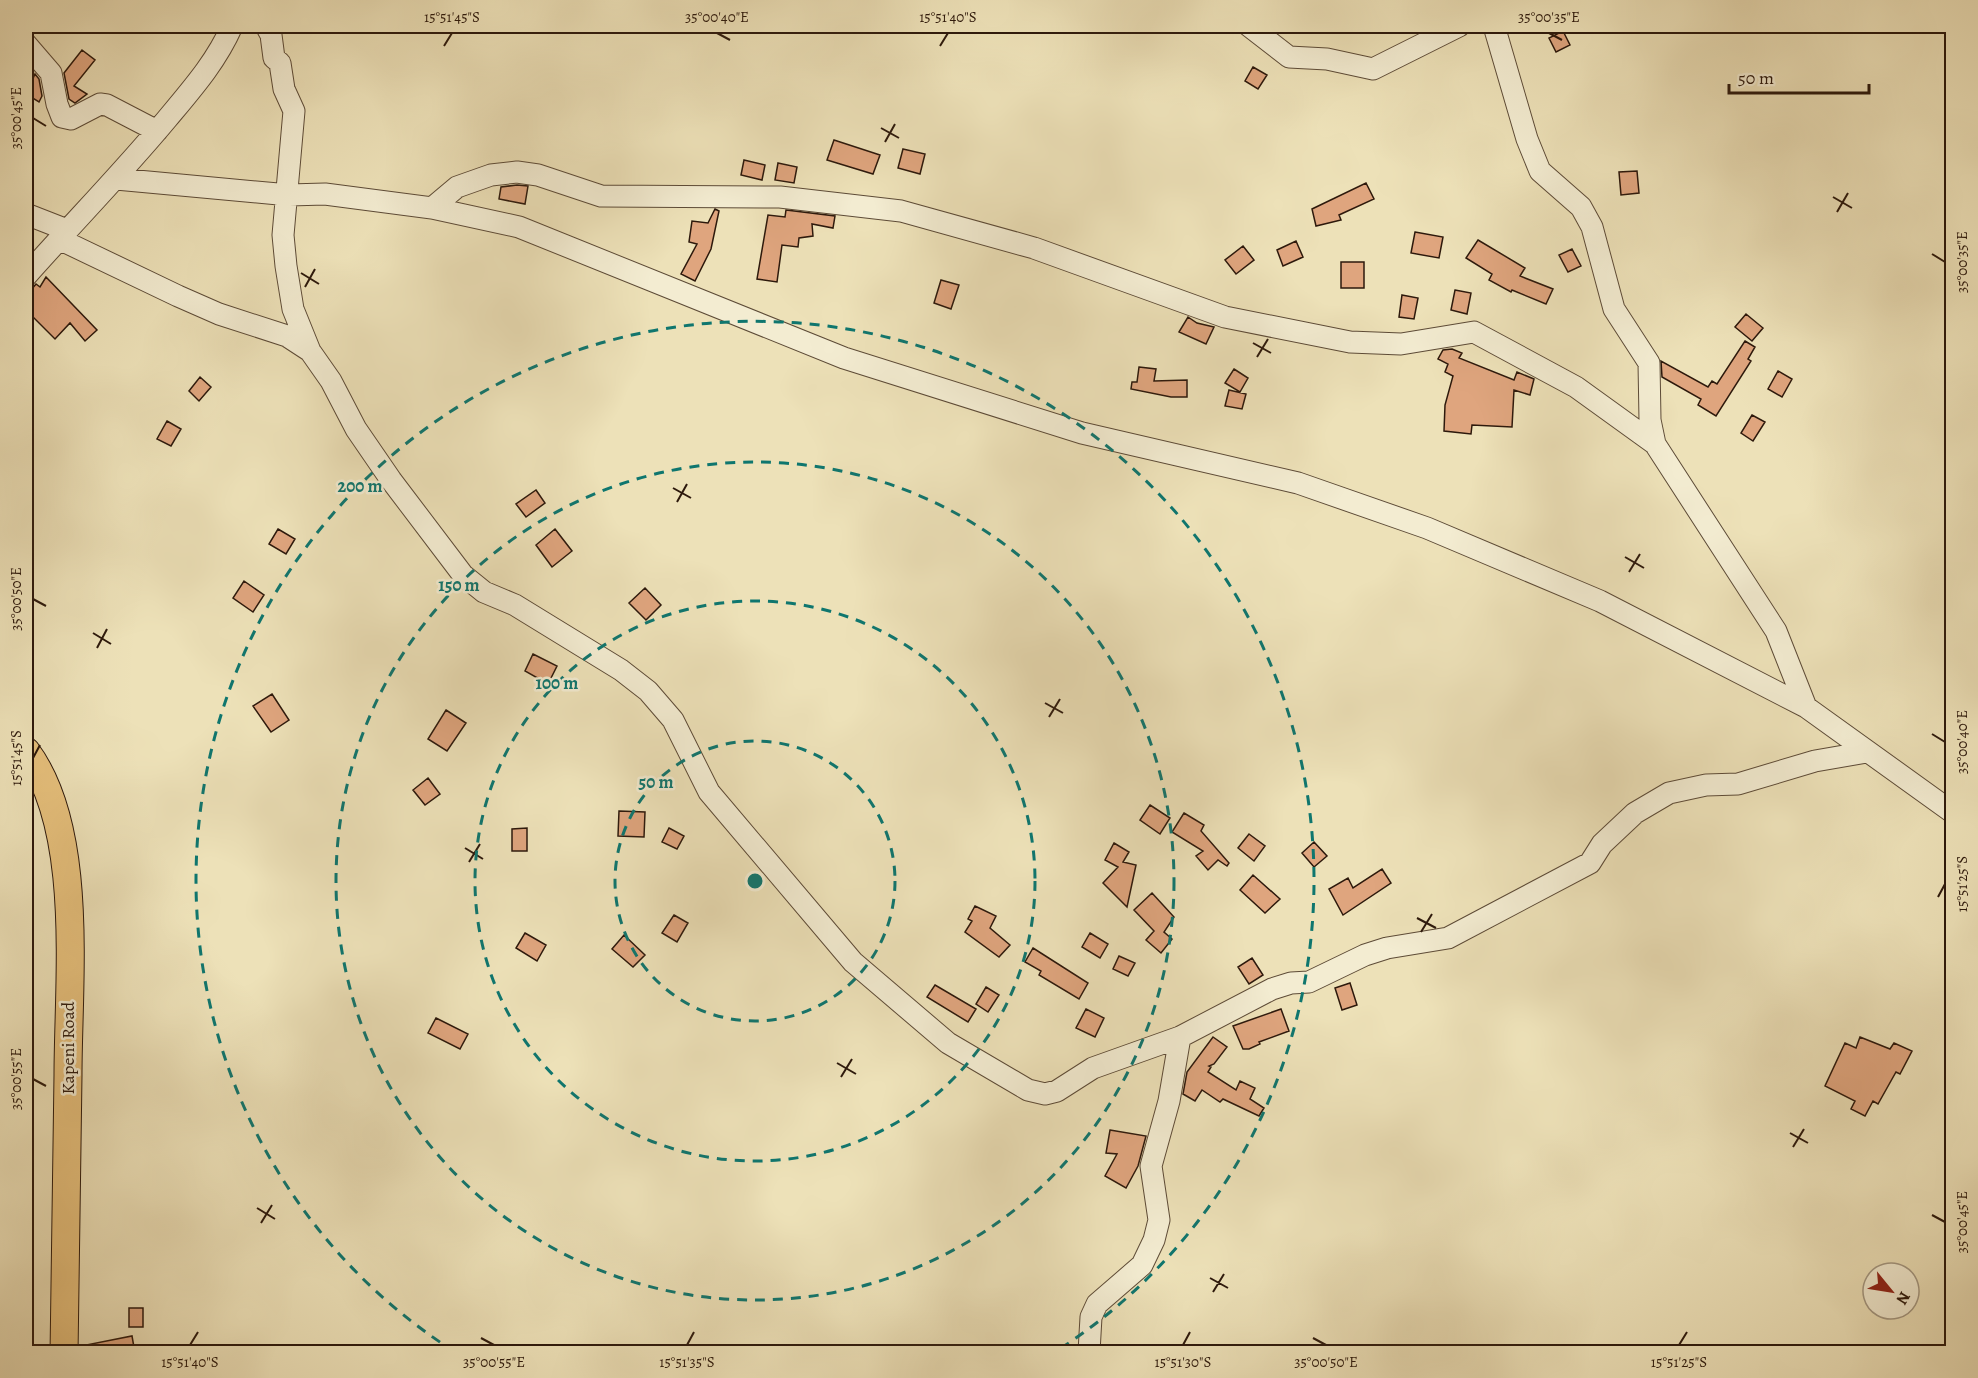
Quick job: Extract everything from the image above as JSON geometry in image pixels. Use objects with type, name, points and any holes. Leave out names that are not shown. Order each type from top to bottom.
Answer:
[{"type":"main road","name":"Kapeni Road","points":[[26,752],[38,767],[47,790],[69,892],[64,1353]]},
{"type":"street","points":[[26,276],[116,179],[206,73],[222,48],[232,26]]},
{"type":"street","points":[[266,26],[271,34],[274,58],[280,63],[283,72],[284,89],[294,111],[289,195],[283,235],[293,309],[310,351],[331,381],[356,429],[385,472],[463,575],[484,592],[514,605],[621,670],[648,691],[673,720],[709,792],[853,962],[948,1043],[1028,1090],[1046,1094],[1057,1091],[1092,1068],[1180,1037],[1272,989],[1290,983],[1309,982],[1365,955],[1387,948],[1448,938],[1590,863],[1602,844],[1635,813],[1669,793],[1706,785],[1738,784],[1815,761],[1867,752]]},
{"type":"street","points":[[1249,26],[1289,57],[1327,59],[1373,69],[1459,26]]},
{"type":"street","points":[[1494,26],[1527,139],[1540,171],[1581,207],[1592,227],[1614,309],[1649,363],[1650,420],[1655,444],[1718,537],[1776,632],[1806,707]]},
{"type":"street","points":[[26,44],[51,73],[62,117],[71,119],[100,104],[107,105],[157,131]]},
{"type":"street","points":[[432,208],[457,187],[491,175],[518,172],[601,196],[780,197],[900,211],[1034,248],[1225,317],[1350,342],[1401,344],[1474,333],[1499,344],[1576,387],[1620,422],[1655,444]]},
{"type":"street","points":[[116,179],[289,195],[324,194],[432,208],[519,227],[564,243],[844,358],[1082,433],[1298,483],[1427,528],[1600,601],[1806,707],[1953,812]]},
{"type":"street","points":[[26,214],[188,301],[219,314],[287,336],[310,351]]},
{"type":"street","points":[[1089,1353],[1091,1317],[1097,1304],[1142,1265],[1154,1240],[1159,1220],[1151,1166],[1169,1101],[1180,1037]]},
{"type":"building","points":[[1563,31],[1570,45],[1556,52],[1549,38]]},
{"type":"building","points":[[82,50],[95,60],[74,86],[87,94],[75,103],[69,99],[64,73]]},
{"type":"building","points":[[1253,67],[1267,75],[1258,89],[1245,81]]},
{"type":"building","points":[[35,74],[39,79],[42,96],[39,102],[26,94]]},
{"type":"building","points":[[834,140],[880,155],[873,174],[827,160]]},
{"type":"building","points":[[903,149],[925,154],[920,174],[898,168]]},
{"type":"building","points":[[744,160],[765,165],[762,180],[741,175]]},
{"type":"building","points":[[778,163],[797,167],[794,183],[775,180]]},
{"type":"building","points":[[1637,171],[1639,193],[1621,195],[1619,172]]},
{"type":"building","points":[[1366,183],[1374,199],[1339,215],[1341,220],[1316,226],[1312,209]]},
{"type":"building","points":[[528,186],[525,204],[499,199],[501,187]]},
{"type":"building","points":[[715,209],[719,211],[711,249],[695,281],[681,274],[697,244],[689,242],[692,221],[708,223]]},
{"type":"building","points":[[786,210],[835,216],[833,228],[812,224],[813,236],[799,238],[798,247],[782,245],[777,282],[757,279],[768,215],[785,217]]},
{"type":"building","points":[[1415,232],[1443,237],[1439,258],[1411,253]]},
{"type":"building","points":[[1478,240],[1525,268],[1520,276],[1553,289],[1546,304],[1512,290],[1511,292],[1489,280],[1492,274],[1466,258]]},
{"type":"building","points":[[1296,241],[1303,257],[1283,266],[1277,250]]},
{"type":"building","points":[[1243,246],[1254,260],[1236,274],[1225,260]]},
{"type":"building","points":[[1572,249],[1581,266],[1568,272],[1559,255]]},
{"type":"building","points":[[1341,262],[1364,262],[1364,288],[1341,288]]},
{"type":"building","points":[[46,277],[97,330],[85,341],[70,323],[55,339],[26,310],[26,296],[36,284],[40,287]]},
{"type":"building","points":[[941,280],[959,285],[951,309],[934,303]]},
{"type":"building","points":[[1455,290],[1471,293],[1467,314],[1451,310]]},
{"type":"building","points":[[1402,295],[1418,298],[1414,319],[1399,317]]},
{"type":"building","points":[[1746,314],[1763,328],[1752,341],[1735,327]]},
{"type":"building","points":[[1188,317],[1197,323],[1214,327],[1206,344],[1179,332]]},
{"type":"building","points":[[1745,341],[1755,347],[1748,359],[1751,361],[1716,416],[1698,405],[1701,399],[1662,377],[1661,361],[1708,387],[1712,381],[1717,384]]},
{"type":"building","points":[[1452,349],[1462,353],[1459,358],[1514,380],[1517,372],[1534,379],[1530,395],[1514,390],[1512,427],[1472,425],[1471,434],[1444,431],[1445,405],[1453,376],[1445,372],[1448,364],[1438,359],[1443,350]]},
{"type":"building","points":[[1139,367],[1156,369],[1154,381],[1187,380],[1187,397],[1171,397],[1131,389],[1132,382],[1137,382]]},
{"type":"building","points":[[1234,369],[1248,378],[1240,392],[1225,383]]},
{"type":"building","points":[[1778,371],[1792,379],[1782,397],[1768,389]]},
{"type":"building","points":[[200,377],[211,387],[199,401],[189,391]]},
{"type":"building","points":[[1229,390],[1246,394],[1242,409],[1225,406]]},
{"type":"building","points":[[1752,415],[1765,422],[1753,441],[1741,433]]},
{"type":"building","points":[[167,421],[181,429],[171,446],[157,439]]},
{"type":"building","points":[[536,490],[545,503],[526,517],[516,504]]},
{"type":"building","points":[[278,529],[295,539],[286,554],[269,544]]},
{"type":"building","points":[[555,529],[572,551],[552,567],[536,545]]},
{"type":"building","points":[[244,581],[264,595],[253,612],[233,598]]},
{"type":"building","points":[[645,588],[661,605],[646,620],[629,603]]},
{"type":"building","points":[[533,654],[557,666],[548,684],[525,671]]},
{"type":"building","points":[[272,694],[289,720],[271,732],[253,706]]},
{"type":"building","points":[[446,710],[466,723],[447,751],[428,739]]},
{"type":"building","points":[[428,778],[440,794],[425,805],[413,790]]},
{"type":"building","points":[[1150,805],[1170,818],[1160,834],[1140,820]]},
{"type":"building","points":[[619,811],[645,812],[644,837],[618,836]]},
{"type":"building","points":[[1184,813],[1204,825],[1201,831],[1229,863],[1227,866],[1218,860],[1208,870],[1196,856],[1203,851],[1172,832]]},
{"type":"building","points":[[527,828],[527,851],[512,851],[512,829]]},
{"type":"building","points":[[669,828],[684,836],[677,849],[662,842]]},
{"type":"building","points":[[1249,834],[1265,846],[1254,861],[1238,848]]},
{"type":"building","points":[[1314,842],[1327,856],[1314,867],[1302,853]]},
{"type":"building","points":[[1114,843],[1129,852],[1123,862],[1136,865],[1127,907],[1103,883],[1118,867],[1105,860]]},
{"type":"building","points":[[1382,869],[1391,883],[1343,915],[1329,889],[1348,878],[1353,888]]},
{"type":"building","points":[[1253,875],[1280,899],[1265,913],[1240,890]]},
{"type":"building","points":[[1152,893],[1174,917],[1164,932],[1172,939],[1161,953],[1146,940],[1154,931],[1134,910]]},
{"type":"building","points":[[975,906],[996,916],[990,928],[1010,945],[999,957],[965,932],[972,921],[968,919]]},
{"type":"building","points":[[674,915],[688,923],[677,942],[662,933]]},
{"type":"building","points":[[525,933],[546,945],[537,961],[516,948]]},
{"type":"building","points":[[1090,933],[1108,944],[1100,958],[1082,947]]},
{"type":"building","points":[[624,935],[645,955],[633,967],[612,949]]},
{"type":"building","points":[[1033,948],[1088,983],[1079,999],[1039,975],[1041,971],[1025,962]]},
{"type":"building","points":[[1119,956],[1135,963],[1128,976],[1113,969]]},
{"type":"building","points":[[1252,958],[1263,975],[1249,984],[1238,967]]},
{"type":"building","points":[[1350,983],[1357,1005],[1342,1010],[1335,988]]},
{"type":"building","points":[[935,985],[976,1009],[968,1022],[927,997]]},
{"type":"building","points":[[986,987],[999,995],[988,1012],[976,1004]]},
{"type":"building","points":[[1086,1009],[1104,1018],[1095,1037],[1076,1028]]},
{"type":"building","points":[[1281,1009],[1289,1031],[1259,1042],[1260,1044],[1249,1049],[1243,1049],[1233,1026]]},
{"type":"building","points":[[436,1018],[468,1034],[460,1049],[428,1033]]},
{"type":"building","points":[[1213,1037],[1227,1047],[1214,1064],[1209,1066],[1211,1067],[1208,1072],[1236,1090],[1240,1081],[1255,1088],[1250,1099],[1264,1108],[1259,1116],[1223,1099],[1220,1102],[1202,1090],[1195,1101],[1183,1094],[1187,1072]]},
{"type":"building","points":[[1860,1037],[1890,1049],[1894,1043],[1912,1051],[1900,1074],[1896,1072],[1878,1104],[1873,1101],[1865,1116],[1851,1109],[1855,1101],[1825,1086],[1845,1043],[1856,1048]]},
{"type":"building","points":[[1110,1130],[1146,1136],[1138,1166],[1126,1188],[1105,1176],[1117,1154],[1106,1153]]},
{"type":"building","points":[[129,1308],[143,1308],[143,1327],[129,1327]]},
{"type":"building","points":[[132,1336],[135,1353],[87,1353],[86,1345]]}]
